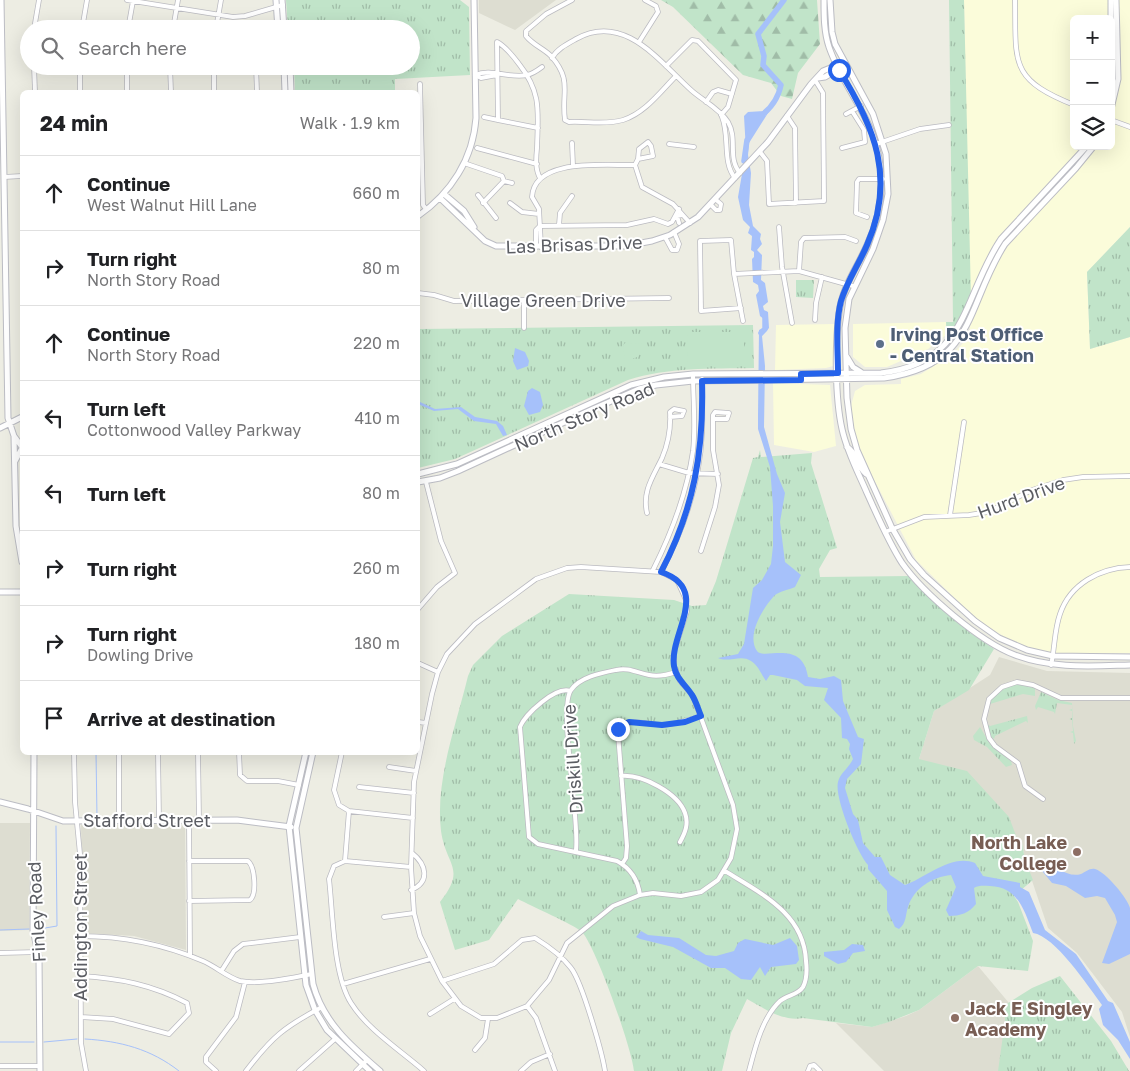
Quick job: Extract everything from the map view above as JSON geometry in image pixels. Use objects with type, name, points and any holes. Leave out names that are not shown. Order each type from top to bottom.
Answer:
[{"type":"main road","points":[[1,0],[4,176],[3,253],[8,424],[20,446]]},
{"type":"main road","points":[[276,0],[277,20]]},
{"type":"main road","points":[[420,214],[442,196],[464,163],[476,125],[474,0]]},
{"type":"main road","points":[[824,0],[826,36],[838,67],[861,106],[876,144],[881,179],[876,222],[867,246],[847,284],[838,320],[838,380],[841,422],[847,447],[885,532],[903,564],[955,615],[995,646],[1051,665],[1130,665]]},
{"type":"main road","points":[[830,0],[832,32],[844,64],[873,114],[883,142],[888,178],[883,220],[873,248],[853,286],[846,318],[846,380],[852,436],[868,476],[892,528],[910,559],[986,630],[1007,642],[1027,650],[1053,656],[1130,657]]},
{"type":"main road","points":[[1111,0],[1114,8]]},
{"type":"main road","points":[[1114,15],[1116,0]]},
{"type":"main road","points":[[283,3],[284,20]]},
{"type":"main road","points":[[1112,105],[1118,79],[1115,42]]},
{"type":"main road","points":[[838,67],[844,64]]},
{"type":"main road","name":"Las Brisas Drive","points":[[442,196],[485,241],[496,246],[632,245],[665,237],[674,232],[680,225],[690,223],[710,204],[760,152],[823,71],[838,67]]},
{"type":"main road","points":[[284,75],[284,90]]},
{"type":"main road","points":[[290,75],[291,90]]},
{"type":"main road","points":[[967,320],[991,255],[1001,239],[1083,150]]},
{"type":"main road","points":[[916,368],[949,341],[967,320],[996,258],[1005,244],[1091,150]]},
{"type":"main road","points":[[873,248],[872,243],[877,228],[876,222]]},
{"type":"main road","points":[[846,354],[853,367],[864,373]]},
{"type":"main road","name":"North Story Road","points":[[420,482],[440,478],[632,392],[676,378],[694,374],[702,378],[768,380],[838,373],[898,371],[916,368]]},
{"type":"main road","name":"North Story Road","points":[[420,474],[440,470],[481,453],[637,383],[676,378],[693,381],[702,378],[756,373],[846,380],[896,376],[916,368]]},
{"type":"main road","points":[[847,398],[853,383],[861,379]]},
{"type":"main road","points":[[0,428],[20,418]]},
{"type":"main road","points":[[0,423],[8,424]]},
{"type":"main road","points":[[14,436],[16,526],[20,550]]},
{"type":"main road","points":[[847,447],[852,451],[861,470],[868,476]]},
{"type":"main road","points":[[14,457],[20,451]]},
{"type":"main road","points":[[14,464],[20,453]]},
{"type":"main road","points":[[481,453],[484,459]]},
{"type":"main road","points":[[0,592],[20,592]]},
{"type":"main road","points":[[955,615],[961,608]]},
{"type":"main road","name":"Finley Road","points":[[34,755],[34,930],[38,952],[40,1068]]},
{"type":"main road","points":[[305,755],[288,826],[305,976],[315,1010],[335,1039],[370,1071]]},
{"type":"main road","points":[[312,755],[296,828],[312,974],[322,1007],[340,1035],[380,1071]]},
{"type":"main road","name":"Stafford Street","points":[[0,802],[59,820],[250,820],[296,828]]},
{"type":"street","points":[[35,20],[38,0]]},
{"type":"street","points":[[84,20],[87,0]]},
{"type":"street","points":[[128,20],[129,0],[219,15],[245,16],[276,7],[283,3]]},
{"type":"street","points":[[175,20],[178,0]]},
{"type":"street","points":[[218,20],[221,0]]},
{"type":"street","points":[[572,0],[546,14],[526,31],[528,39],[552,58],[564,76],[565,120],[569,122],[622,121],[633,117],[641,112],[676,76]]},
{"type":"street","points":[[639,42],[658,12],[656,6],[645,0]]},
{"type":"street","points":[[1014,0],[1017,56],[1023,73],[1032,84],[1041,90],[1070,103]]},
{"type":"street","points":[[552,58],[565,45],[591,32],[617,32],[639,42],[727,121],[731,129],[732,160],[740,173]]},
{"type":"street","points":[[666,66],[687,43],[692,40],[698,41],[735,77],[736,83],[728,107],[721,115]]},
{"type":"street","points":[[498,120],[497,42],[528,75],[537,102],[536,164],[540,178]]},
{"type":"street","points":[[475,75],[481,78],[498,75],[528,75],[542,67]]},
{"type":"street","points":[[34,75],[35,90]]},
{"type":"street","points":[[80,75],[80,90]]},
{"type":"street","points":[[127,75],[127,90]]},
{"type":"street","points":[[170,75],[171,90]]},
{"type":"street","points":[[214,75],[214,90]]},
{"type":"street","points":[[256,75],[257,90]]},
{"type":"street","points":[[760,152],[767,161],[769,204],[824,201],[822,93],[817,79]]},
{"type":"street","points":[[420,84],[423,205],[426,209]]},
{"type":"street","points":[[706,102],[718,90],[732,94]]},
{"type":"street","points":[[846,114],[861,106]]},
{"type":"street","points":[[842,148],[854,147],[866,142],[864,130],[852,111]]},
{"type":"street","points":[[721,115],[727,135],[727,161],[730,172],[735,178]]},
{"type":"street","points":[[787,116],[795,128],[796,203]]},
{"type":"street","points":[[484,117],[538,128]]},
{"type":"street","points":[[1115,121],[1130,127]]},
{"type":"street","points":[[876,144],[920,129],[949,125]]},
{"type":"street","points":[[638,159],[653,156],[648,142],[639,149],[635,165],[642,187],[678,209],[690,223]]},
{"type":"street","points":[[572,143],[573,166]]},
{"type":"street","points":[[669,144],[694,147]]},
{"type":"street","points":[[477,148],[536,164]]},
{"type":"street","points":[[464,163],[502,176],[504,180],[512,183]]},
{"type":"street","points":[[540,226],[539,214],[532,197],[540,178],[562,168],[573,166],[635,165]]},
{"type":"street","points":[[4,176],[20,176]]},
{"type":"street","points":[[867,217],[856,213],[857,182],[859,180],[888,178]]},
{"type":"street","points":[[483,203],[504,180]]},
{"type":"street","points":[[478,195],[496,218]]},
{"type":"street","points":[[559,225],[560,213],[572,196]]},
{"type":"street","points":[[710,204],[716,210],[720,210],[721,204],[715,199]]},
{"type":"street","points":[[510,203],[522,212],[539,214]]},
{"type":"street","points":[[538,247],[536,230],[540,226],[627,225],[654,219],[668,224],[678,209]]},
{"type":"street","points":[[680,225],[677,216],[682,214]]},
{"type":"street","points":[[673,219],[680,225]]},
{"type":"street","points":[[779,227],[783,271],[792,323]]},
{"type":"street","points":[[665,237],[672,250],[677,250],[679,244],[674,232]]},
{"type":"street","points":[[799,271],[801,242],[804,238],[845,236],[856,241]]},
{"type":"street","points":[[741,308],[701,311],[700,241],[731,240],[734,274],[741,308],[743,321]]},
{"type":"street","points":[[734,274],[799,271],[853,286]]},
{"type":"street","points":[[815,320],[816,303],[822,277]]},
{"type":"street","name":"Village Green Drive","points":[[420,293],[454,301],[669,298]]},
{"type":"street","points":[[524,301],[524,328]]},
{"type":"street","points":[[654,570],[676,518],[689,473],[694,430],[694,374]]},
{"type":"street","points":[[661,572],[684,522],[697,474],[702,431],[702,378]]},
{"type":"street","points":[[694,409],[702,409]]},
{"type":"street","points":[[647,513],[646,493],[666,446],[670,417]]},
{"type":"street","points":[[701,551],[717,501],[718,474],[713,450],[713,419]]},
{"type":"street","points":[[950,515],[964,422]]},
{"type":"street","points":[[694,430],[702,431]]},
{"type":"street","points":[[692,456],[700,457]]},
{"type":"street","points":[[659,464],[689,473],[718,474]]},
{"type":"street","name":"Hurd Drive","points":[[885,532],[924,517],[969,515],[988,512],[1032,490],[1063,480],[1083,477],[1130,476]]},
{"type":"street","points":[[420,608],[437,587],[455,573],[441,541],[426,482]]},
{"type":"street","points":[[419,755],[414,793],[411,868],[414,913],[430,959],[454,999],[469,1013],[488,1019],[508,1015],[527,1006],[548,980],[567,943],[613,906],[640,895],[653,893],[681,896],[701,892],[708,888],[725,871],[735,848],[736,816],[726,783],[693,696],[676,672],[674,652],[687,611],[686,600],[677,580],[661,572],[654,570],[574,567],[543,576],[487,613],[464,633],[447,654],[438,672],[420,752]]},
{"type":"street","points":[[1051,665],[1060,614],[1070,595],[1079,586],[1099,573],[1130,567]]},
{"type":"street","points":[[420,664],[438,672]]},
{"type":"street","name":"Driskill Drive","points":[[576,850],[577,830],[567,717],[567,698],[570,691],[576,684],[590,677],[617,669],[633,669],[649,675],[676,672]]},
{"type":"street","points":[[1043,799],[1025,786],[1018,763],[995,746],[989,738],[984,715],[989,699],[1002,687],[1017,682],[1033,685],[1061,698],[1130,698]]},
{"type":"street","points":[[570,691],[560,690],[542,703],[525,717],[520,730],[529,837],[536,843],[610,858],[622,864],[634,877],[640,895]]},
{"type":"street","points":[[622,864],[627,846],[618,734],[620,726],[629,722],[674,724],[701,716]]},
{"type":"street","points":[[420,722],[426,723]]},
{"type":"street","name":"Addington Street","points":[[74,755],[79,844],[82,1050],[86,1071]]},
{"type":"street","points":[[118,755],[119,821]]},
{"type":"street","points":[[158,755],[159,820]]},
{"type":"street","points":[[198,755],[199,820]]},
{"type":"street","points":[[239,755],[240,775],[246,781],[299,785]]},
{"type":"street","points":[[341,755],[334,793],[339,806],[349,811],[413,818]]},
{"type":"street","points":[[389,767],[416,771]]},
{"type":"street","points":[[621,776],[631,775],[649,780],[680,805],[685,812],[686,828],[680,842]]},
{"type":"street","points":[[359,787],[414,793]]},
{"type":"street","points":[[345,861],[349,811]]},
{"type":"street","points":[[189,820],[190,955]]},
{"type":"street","points":[[411,890],[422,882],[425,872],[421,861],[412,853]]},
{"type":"street","points":[[189,861],[248,861],[252,865],[254,896],[250,900],[189,901]]},
{"type":"street","points":[[411,868],[345,861],[334,866],[329,875],[339,972],[350,1002],[361,1017],[424,1071]]},
{"type":"street","points":[[725,871],[786,912],[799,932],[806,957],[806,980],[799,992],[780,1001],[771,1013],[758,1039],[749,1071]]},
{"type":"street","points":[[384,917],[414,913]]},
{"type":"street","points":[[80,936],[132,939],[190,955],[245,982],[312,974]]},
{"type":"street","points":[[222,970],[234,951],[243,944],[300,937]]},
{"type":"street","points":[[442,981],[494,964],[526,938],[535,938],[560,957],[574,974],[597,1038],[605,1071]]},
{"type":"street","points":[[0,953],[38,952]]},
{"type":"street","points":[[343,984],[430,959]]},
{"type":"street","points":[[80,976],[120,979],[149,986],[187,1002],[189,1013],[169,1034],[112,1019],[81,1016]]},
{"type":"street","points":[[216,1071],[206,1062],[206,1057],[236,1017],[245,982]]},
{"type":"street","points":[[430,1014],[454,999]]},
{"type":"street","points":[[527,1006],[536,1018],[555,1071]]},
{"type":"street","points":[[246,1071],[273,1038],[294,1021],[322,1007]]},
{"type":"street","points":[[475,1050],[485,1038],[488,1019]]},
{"type":"street","points":[[299,1071],[335,1039]]},
{"type":"street","points":[[521,1071],[531,1062],[550,1054]]},
{"type":"street","points":[[356,1071],[367,1060]]},
{"type":"street","points":[[808,1071],[810,1066],[814,1065],[820,1071]]},
{"type":"street","points":[[0,1066],[40,1068]]},
{"type":"shaded area","points":[[479,0],[556,0],[515,30],[479,13]]},
{"type":"shaded area","points":[[964,0],[1130,0],[1130,227],[1087,272],[1090,349],[1130,337],[1130,653],[1051,653],[1024,646],[1008,639],[977,620],[916,560],[870,472],[855,438],[851,406],[855,391],[865,385],[901,384],[901,379],[921,374],[954,353],[970,335]]},
{"type":"shaded area","points":[[946,322],[946,335],[928,349],[887,367],[865,367],[853,357],[853,324]]},
{"type":"shaded area","points":[[834,324],[833,366],[826,368],[775,370],[776,325]]},
{"type":"shaded area","points":[[773,383],[830,385],[836,446],[814,452],[774,445]]},
{"type":"shaded area","name":"North Lake College","points":[[999,657],[1047,671],[1130,673],[1130,1037],[1122,1012],[1077,953],[1048,928],[1025,860],[1022,843],[919,759],[934,711],[990,675]]},
{"type":"shaded area","points":[[0,823],[30,823],[29,930],[0,931]]},
{"type":"shaded area","points":[[185,824],[186,950],[134,936],[83,933],[81,825]]},
{"type":"shaded area","name":"Jack E Singley Academy","points":[[978,966],[1009,1003],[1001,1071],[884,1071],[836,1023],[872,1027],[906,1016],[919,1010]]},
{"type":"green space","points":[[286,0],[460,0],[469,7],[470,75],[395,79],[395,90],[295,90],[294,75],[420,75],[420,20],[287,20]]},
{"type":"green space","points":[[661,0],[817,0],[820,44],[798,73],[792,99],[781,96],[771,83],[743,75],[673,7]]},
{"type":"green space","points":[[949,0],[964,0],[971,299],[964,316],[947,340],[946,322],[953,322]]},
{"type":"green space","points":[[1130,227],[1130,337],[1090,349],[1087,272]]},
{"type":"green space","points":[[796,280],[814,280],[813,298],[796,297]]},
{"type":"green space","points":[[753,325],[754,368],[674,371],[628,380],[455,459],[420,468],[420,329]]},
{"type":"green space","points":[[688,332],[744,332],[744,364],[687,365]]},
{"type":"green space","points":[[625,343],[642,344],[637,357],[625,362],[623,345]]},
{"type":"green space","points":[[760,450],[761,457],[812,453],[811,463],[837,548],[830,550],[819,569],[820,577],[909,576],[969,632],[994,649],[969,690],[934,711],[919,759],[967,771],[1009,817],[1018,841],[1022,843],[1025,860],[1033,880],[1014,896],[1033,941],[1028,971],[978,966],[919,1010],[872,1027],[803,1018],[788,1018],[747,999],[731,1033],[722,1071],[634,1071],[613,999],[596,957],[582,932],[518,899],[489,940],[455,950],[440,902],[448,891],[454,874],[441,831],[440,812],[441,792],[448,753],[468,676],[473,665],[502,636],[569,594],[674,600],[692,606],[706,605],[716,581],[753,458],[758,457]]},
{"type":"green space","points":[[1016,684],[1035,687],[1035,696],[1023,694],[990,704],[996,693]]},
{"type":"green space","points":[[1041,692],[1058,700],[1072,703],[1076,741],[1074,744],[1073,733],[1070,732],[1073,731],[1072,720],[1069,719],[1072,718],[1072,711],[1069,710],[1072,709],[1072,705],[1057,703],[1055,714],[1038,707],[1036,710],[1035,706]]},
{"type":"green space","points":[[1027,716],[1028,723],[1026,721],[995,736],[994,739],[990,736],[987,724],[990,726]]},
{"type":"green space","points":[[980,727],[990,744],[1011,761],[1012,765],[1006,767],[987,747],[974,740],[973,736]]},
{"type":"green space","points":[[1060,976],[1111,1041],[1129,1071],[998,1071],[1005,1021],[1005,1005],[1032,988]]},
{"type":"water","points":[[772,101],[775,102],[749,143],[748,155],[751,173],[749,205],[753,226],[761,234],[762,244],[757,250],[762,255],[761,280],[765,283],[768,302],[763,306],[764,310],[768,312],[769,328],[762,336],[765,366],[764,427],[777,474],[785,493],[780,522],[785,562],[801,575],[795,587],[776,594],[765,607],[757,622],[753,637],[754,645],[757,651],[761,653],[791,654],[798,658],[804,665],[808,677],[820,679],[834,676],[841,680],[843,701],[858,737],[864,739],[861,764],[847,779],[845,788],[853,814],[858,820],[863,843],[875,857],[881,857],[890,875],[905,885],[948,864],[966,861],[975,863],[983,876],[1020,883],[1020,887],[1029,892],[1045,930],[1076,954],[1108,1001],[1113,1003],[1130,1042],[1130,1059],[1118,1040],[1103,1025],[1099,1009],[1102,1005],[1088,986],[1061,952],[1042,936],[1033,933],[1019,901],[1014,895],[1000,887],[982,886],[974,888],[976,904],[964,913],[949,916],[946,910],[956,887],[951,875],[937,878],[919,889],[911,900],[903,924],[899,929],[895,927],[887,910],[887,891],[868,869],[868,865],[863,859],[847,825],[839,800],[838,782],[853,759],[849,749],[850,744],[847,739],[842,738],[841,718],[824,700],[828,688],[805,686],[797,680],[773,675],[770,675],[766,681],[756,665],[747,659],[726,660],[718,658],[738,654],[744,644],[753,588],[762,580],[771,564],[773,546],[773,506],[770,467],[758,429],[759,330],[767,326],[766,321],[760,316],[756,295],[759,291],[758,285],[753,282],[752,259],[754,252],[751,250],[752,236],[748,233],[750,227],[743,220],[738,197],[746,151],[744,116],[748,112],[764,111],[765,116]]},
{"type":"water","points":[[515,348],[525,352],[529,361],[528,366],[517,370],[513,361]]},
{"type":"water","points":[[532,388],[540,392],[543,405],[540,412],[529,415],[524,406],[528,391]]},
{"type":"water","points":[[420,402],[435,409],[461,407],[475,417],[497,421],[503,426],[507,435],[503,436],[496,424],[474,421],[458,409],[434,411],[420,405]]},
{"type":"water","points":[[1046,860],[1062,871],[1076,875],[1095,869],[1105,875],[1116,886],[1130,908],[1130,954],[1109,964],[1102,963],[1117,922],[1115,915],[1105,898],[1097,896],[1085,898],[1066,886],[1052,883],[1038,866],[1041,861]]},
{"type":"water","points":[[641,931],[648,935],[679,938],[706,955],[716,956],[734,951],[738,943],[745,939],[773,945],[790,938],[797,946],[799,960],[796,964],[771,967],[765,976],[760,967],[751,980],[741,979],[725,968],[711,968],[673,947],[636,937]]},
{"type":"water","points":[[852,944],[863,945],[865,951],[853,953],[846,962],[838,964],[824,956],[824,952],[844,950]]},
{"type":"waterway","points":[[759,117],[773,103],[781,85],[763,65],[764,56],[758,34],[784,0]]},
{"type":"waterway","points":[[744,161],[747,140]]},
{"type":"waterway","points":[[761,333],[765,329],[765,314]]},
{"type":"waterway","points":[[96,755],[97,817]]},
{"type":"waterway","points":[[39,929],[57,926],[56,826]]},
{"type":"waterway","points":[[0,930],[29,929]]},
{"type":"waterway","points":[[44,1042],[77,1039]]},
{"type":"waterway","points":[[85,1039],[123,1044],[135,1048],[157,1057],[179,1071]]},
{"type":"waterway","points":[[0,1042],[34,1042]]},
{"type":"place","name":"Irving Post Office - Central Station","points":[[880,344]]},
{"type":"place","name":"North Lake College","points":[[1077,852]]},
{"type":"place","name":"Jack E Singley Academy","points":[[955,1018]]},
{"type":"route","points":[[618,729],[624,723],[629,722],[662,725],[674,724],[701,716],[693,696],[680,681],[674,666],[674,652],[687,611],[685,594],[677,580],[669,574],[661,572],[684,522],[697,474],[702,434],[702,381],[801,380],[801,374],[838,373],[838,320],[841,301],[847,284],[867,246],[877,219],[881,179],[874,135],[861,106],[839,70]]}]
